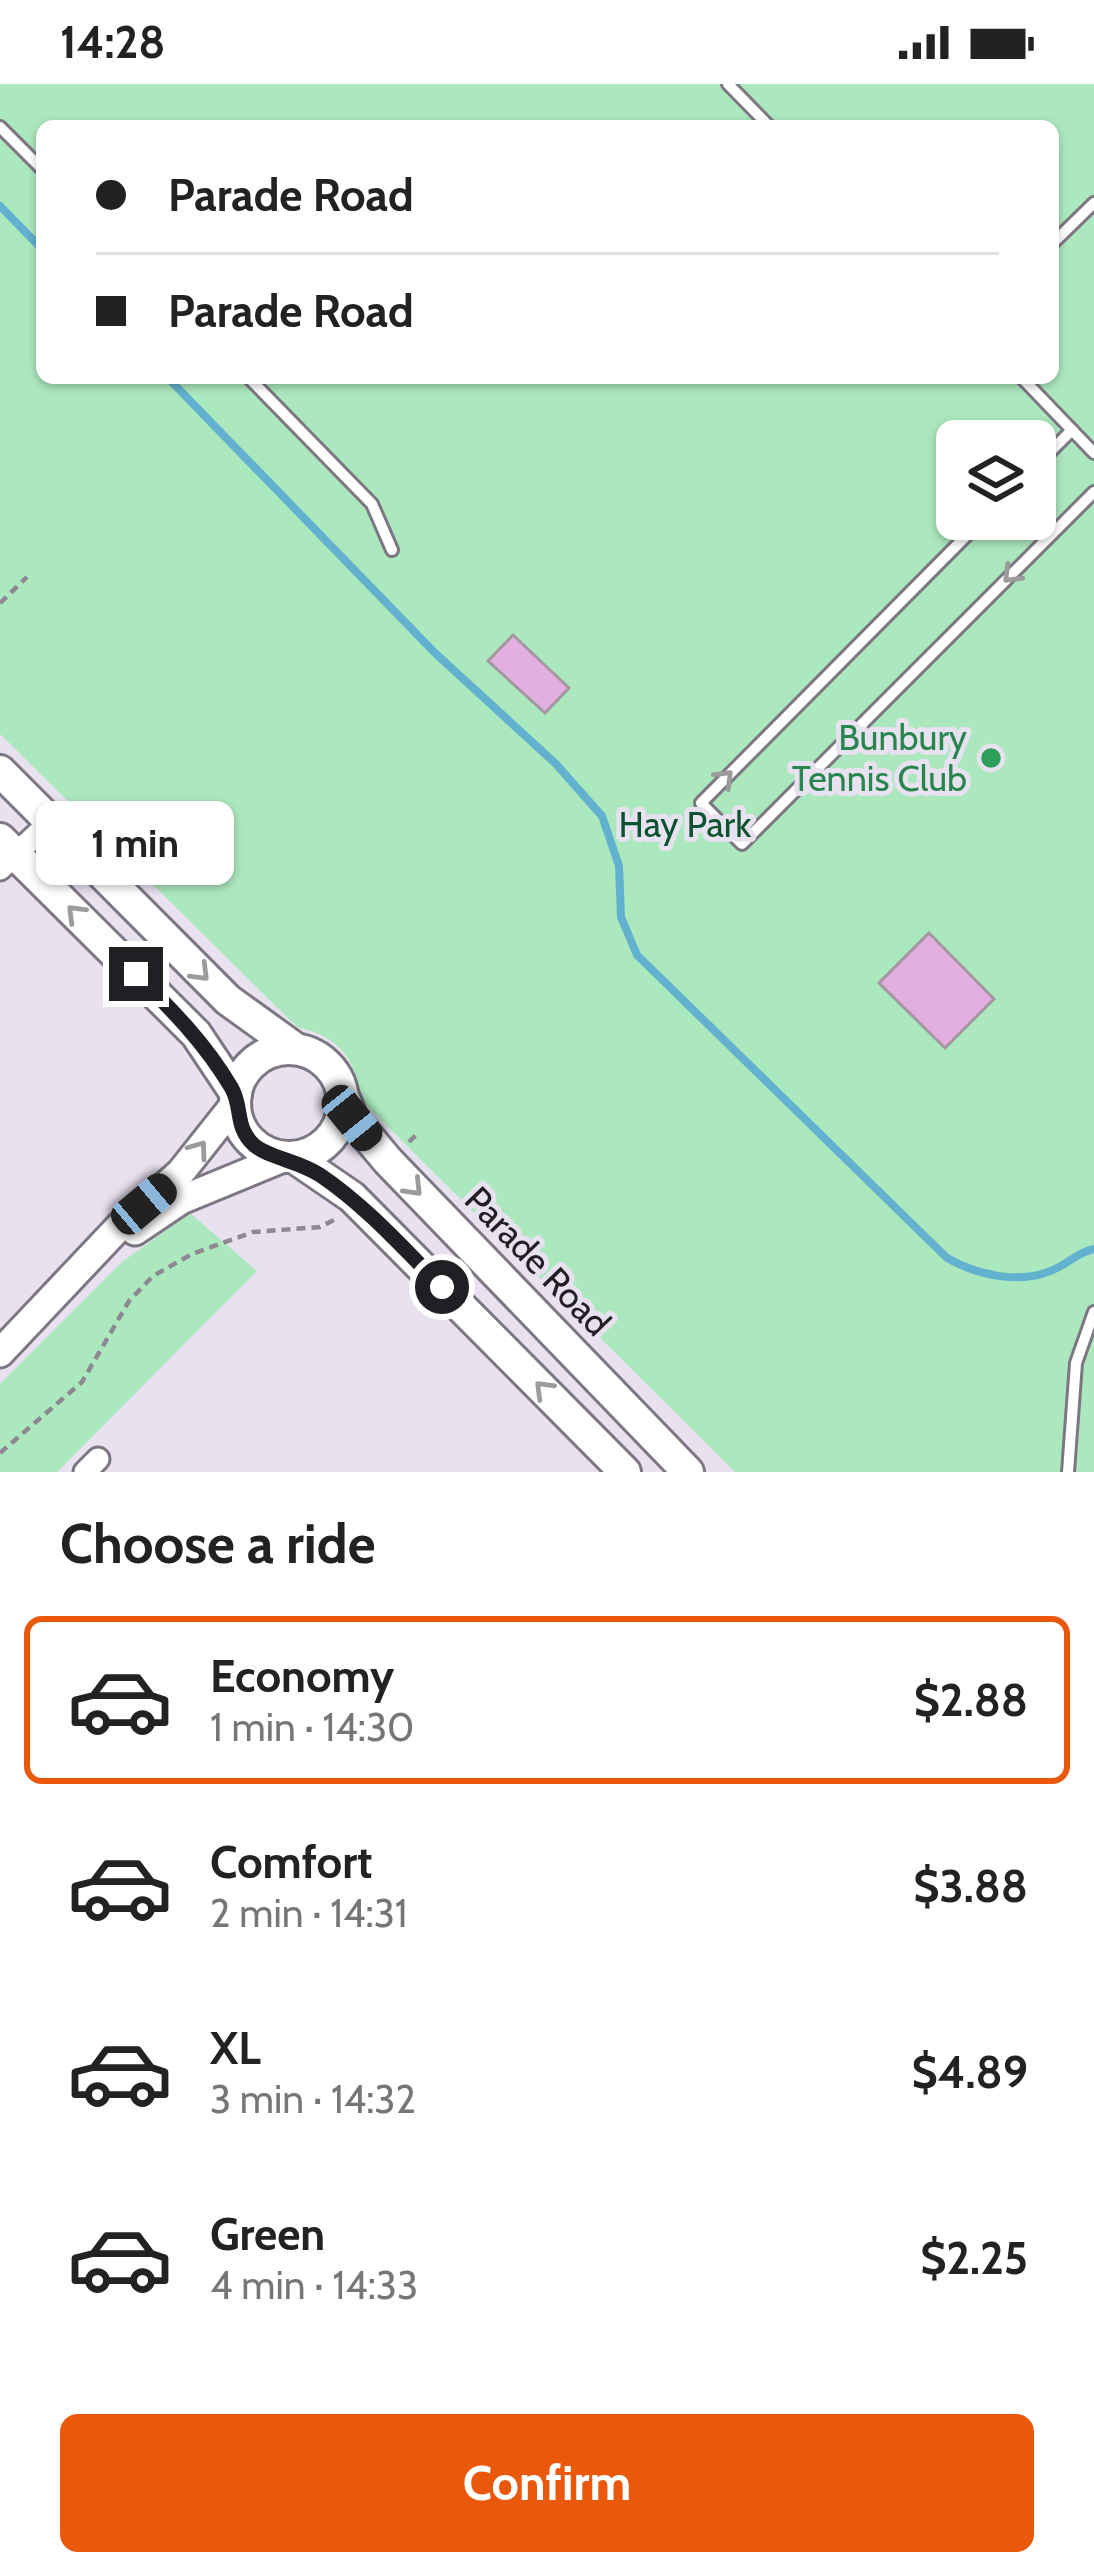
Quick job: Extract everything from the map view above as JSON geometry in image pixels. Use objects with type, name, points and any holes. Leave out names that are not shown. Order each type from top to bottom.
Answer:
[{"type":"main road","points":[[0,771],[228,1000],[296,1049],[327,1064],[343,1096],[341,1120],[328,1142],[289,1158]]},
{"type":"main road","points":[[5,854],[196,1034],[235,1099],[245,1135],[262,1150],[289,1158],[352,1197],[625,1472]]},
{"type":"main road","points":[[235,1099],[245,1072],[262,1056],[296,1049]]},
{"type":"main road","name":"Parade Road","points":[[343,1096],[352,1118],[388,1161],[688,1472]]},
{"type":"street","points":[[5,854],[50,822]]},
{"type":"street","points":[[0,1353],[181,1172],[235,1099]]},
{"type":"street","points":[[100,1251],[181,1200],[289,1158]]},
{"type":"lane","points":[[728,84],[764,120]]},
{"type":"lane","points":[[0,127],[36,164]]},
{"type":"lane","points":[[1059,238],[1094,203]]},
{"type":"lane","points":[[255,384],[372,504],[392,550]]},
{"type":"lane","points":[[1028,384],[1094,453]]},
{"type":"lane","points":[[1056,446],[1072,430]]},
{"type":"lane","points":[[1056,530],[1094,492]]},
{"type":"lane","points":[[962,540],[701,802],[742,844],[1046,540]]},
{"type":"lane","points":[[1068,1472],[1076,1363],[1094,1312]]},
{"type":"path","points":[[0,603],[27,577]]},
{"type":"path","points":[[388,1161],[419,1132]]},
{"type":"path","points":[[0,1454],[82,1382],[129,1301],[153,1276],[192,1254],[253,1232],[333,1223],[352,1197]]},
{"type":"green space","name":"Hay Park","points":[[0,84],[1094,84],[1094,1472],[735,1472],[361,1100],[355,1072],[343,1052],[312,1031],[297,1027],[0,734]]},
{"type":"green space","points":[[190,1213],[257,1271],[57,1472],[0,1472],[0,1384],[122,1262]]},
{"type":"building","points":[[513,635],[569,688],[545,713],[488,661]]},
{"type":"building","points":[[929,933],[994,999],[945,1048],[879,983]]},
{"type":"waterway","points":[[0,206],[36,243]]},
{"type":"waterway","points":[[174,384],[435,653],[556,764],[602,816],[619,866],[621,917],[637,955],[947,1258],[987,1274],[1017,1277],[1045,1273],[1094,1249]]},
{"type":"place","name":"Bunbury Tennis Club","points":[[991,758]]},
{"type":"route","points":[[136,974],[196,1034],[236,1094],[236,1115],[253,1144],[272,1155],[295,1158],[352,1197],[442,1287]]}]
